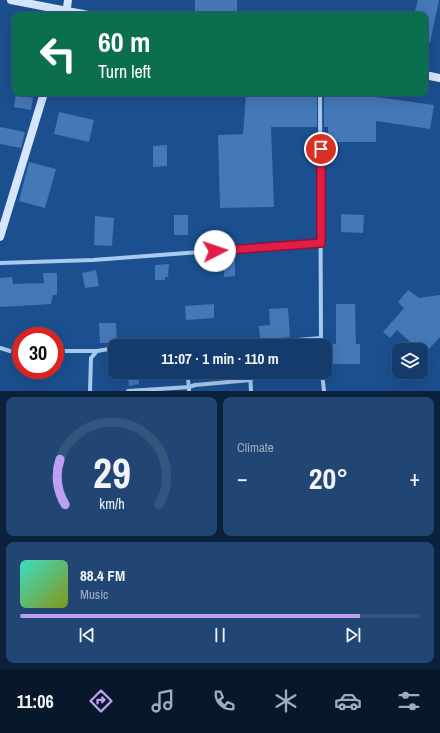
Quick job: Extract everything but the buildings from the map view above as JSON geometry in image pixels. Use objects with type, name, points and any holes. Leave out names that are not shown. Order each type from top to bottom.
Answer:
[{"type":"street","points":[[11,0],[62,12]]},
{"type":"street","points":[[66,12],[68,0]]},
{"type":"street","points":[[428,76],[440,78]]},
{"type":"street","points":[[0,237],[2,225],[43,96]]},
{"type":"street","points":[[309,339],[321,338],[320,96]]},
{"type":"street","points":[[0,263],[93,260],[321,243]]},
{"type":"street","points":[[0,348],[12,351]]},
{"type":"street","points":[[64,350],[97,351],[108,349]]},
{"type":"street","points":[[90,391],[91,358],[97,351]]},
{"type":"street","points":[[188,379],[189,389]]},
{"type":"street","points":[[323,379],[324,391]]},
{"type":"street","points":[[128,391],[189,389],[195,385],[251,380],[251,391]]},
{"type":"route","points":[[215,251],[321,243],[321,149]]}]
